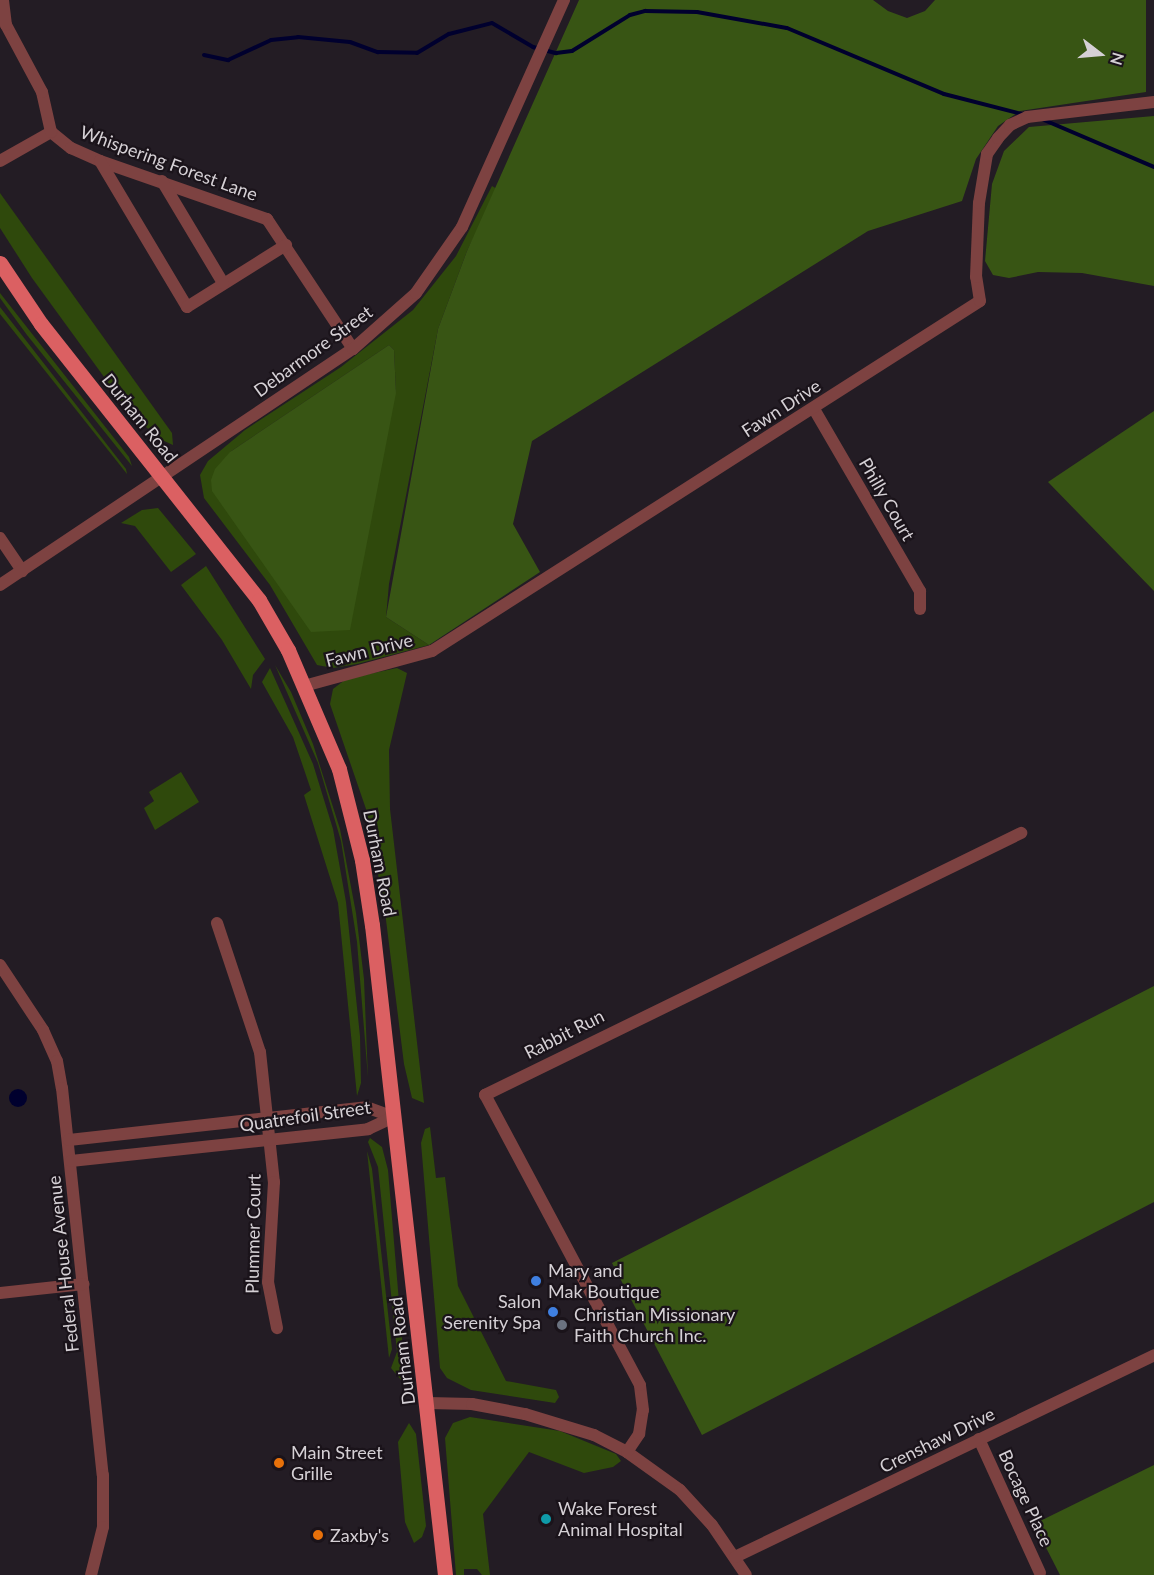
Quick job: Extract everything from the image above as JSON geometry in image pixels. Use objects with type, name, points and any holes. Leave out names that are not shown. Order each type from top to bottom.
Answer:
[{"type":"main road","name":"Durham Road","points":[[0,263],[41,324],[259,600],[304,686],[339,769],[362,860],[428,1403],[445,1575]]},
{"type":"street","points":[[0,161],[51,132],[42,92],[3,20],[3,0]]},
{"type":"street","name":"Debarmore Street","points":[[0,585],[353,349],[416,293],[444,258],[462,227],[564,0]]},
{"type":"street","name":"Fawn Drive","points":[[304,686],[432,651],[980,301],[976,277],[982,175],[987,154],[1010,125],[1039,115],[1154,102]]},
{"type":"street","name":"Whispering Forest Lane","points":[[51,132],[70,148],[100,161],[267,219],[353,349]]},
{"type":"street","points":[[100,161],[187,307],[286,245]]},
{"type":"street","points":[[162,181],[223,283]]},
{"type":"street","name":"Philly Court","points":[[814,409],[920,591],[920,609]]},
{"type":"street","points":[[0,538],[22,571]]},
{"type":"street","name":"Rabbit Run","points":[[627,1452],[639,1434],[643,1410],[640,1385],[485,1095],[1021,832]]},
{"type":"street","name":"Plummer Court","points":[[217,923],[260,1052],[269,1119],[274,1232],[268,1282],[277,1328]]},
{"type":"street","name":"Federal House Avenue","points":[[0,965],[35,1015],[57,1062],[69,1140],[104,1475],[103,1527],[91,1575]]},
{"type":"street","name":"Quatrefoil Street","points":[[69,1140],[366,1107],[394,1117]]},
{"type":"street","name":"Quatrefoil Street","points":[[71,1161],[368,1130],[394,1117]]},
{"type":"street","points":[[0,1293],[84,1284]]},
{"type":"street","name":"Crenshaw Drive","points":[[735,1557],[1154,1355]]},
{"type":"street","points":[[428,1403],[480,1405],[525,1414],[594,1435],[627,1452],[680,1490],[735,1557],[746,1575]]},
{"type":"street","name":"Bocage Place","points":[[979,1438],[1040,1573]]},
{"type":"green space","points":[[579,0],[873,0],[888,11],[907,18],[925,11],[935,0],[1146,0],[1146,92],[1020,111],[998,126],[976,159],[962,201],[868,231],[532,441],[513,524],[540,572],[429,645],[386,617],[438,329],[467,251]]},
{"type":"green space","points":[[1154,116],[1154,286],[1082,273],[1038,272],[1009,278],[993,275],[985,261],[992,184],[1004,151],[1029,127]]},
{"type":"green space","points":[[492,186],[497,189],[467,251],[438,329],[389,584],[386,617],[429,645],[357,664],[333,668],[317,665],[270,585],[204,498],[200,475],[208,461],[245,430],[341,367],[413,310],[456,256]],"holes":[[[389,345],[394,350],[396,393],[230,452]]]},
{"type":"green space","points":[[0,193],[172,433],[173,445],[160,439],[131,414],[32,278],[0,228]]},
{"type":"green space","points":[[0,293],[129,457],[132,466],[27,335],[0,298]]},
{"type":"green space","points":[[0,307],[126,469],[127,474],[0,314]]},
{"type":"green space","points":[[389,345],[394,350],[396,393],[350,630],[311,632],[212,491],[211,480],[215,469],[230,452]]},
{"type":"green space","points":[[1154,411],[1154,591],[1048,482]]},
{"type":"green space","points":[[158,508],[196,554],[171,572],[135,526],[121,523],[142,510]]},
{"type":"green space","points":[[206,566],[265,659],[253,675],[251,689],[222,640],[181,585]]},
{"type":"green space","points":[[275,665],[291,692],[313,744],[340,829],[356,913],[364,979],[368,1078],[357,942],[341,841],[318,763]]},
{"type":"green space","points":[[270,668],[313,764],[333,829],[346,902],[360,1036],[361,1083],[357,1096],[338,903],[304,795],[311,790],[293,737],[262,682]]},
{"type":"green space","points":[[397,668],[407,673],[389,750],[390,809],[424,1103],[412,1098],[404,1064],[385,912],[366,809],[330,704],[333,689],[346,679]]},
{"type":"green space","points":[[181,772],[199,802],[155,830],[144,808],[154,801],[149,792]]},
{"type":"green space","points":[[1154,986],[1154,1202],[702,1435],[612,1263]]},
{"type":"green space","points":[[430,1127],[436,1178],[445,1177],[458,1286],[506,1381],[556,1390],[559,1397],[555,1403],[471,1390],[447,1378],[440,1368],[421,1143],[425,1129]]},
{"type":"green space","points":[[370,1138],[382,1147],[388,1170],[406,1386],[391,1368],[397,1352],[378,1167],[368,1142]]},
{"type":"green space","points":[[367,1151],[372,1169],[392,1349],[389,1358]]},
{"type":"green space","points":[[470,1417],[560,1431],[616,1454],[621,1461],[613,1467],[584,1473],[529,1452],[483,1514],[490,1575],[482,1575],[477,1569],[464,1569],[464,1575],[456,1575],[445,1438],[453,1423]]},
{"type":"green space","points":[[409,1423],[416,1434],[426,1526],[422,1537],[414,1543],[405,1522],[398,1442]]},
{"type":"green space","points":[[1154,1465],[1154,1575],[1060,1575],[1034,1524]]},
{"type":"water","points":[[18,1089],[24,1092],[27,1098],[24,1104],[18,1107],[12,1104],[9,1098],[12,1092]]},
{"type":"waterway","points":[[204,55],[228,60],[271,40],[298,37],[350,42],[378,52],[417,53],[449,34],[492,23],[533,47],[556,53],[572,51],[630,15],[645,11],[697,12],[787,28],[944,94],[1022,114]]},
{"type":"waterway","points":[[1044,120],[1154,167]]},
{"type":"place","name":"Mary and Mak Boutique","points":[[536,1281]]},
{"type":"place","name":"Salon Serenity Spa","points":[[553,1312]]},
{"type":"place","name":"Christian Missionary Faith Church Inc.","points":[[562,1325]]},
{"type":"place","name":"Main Street Grille","points":[[279,1463]]},
{"type":"place","name":"Wake Forest Animal Hospital","points":[[546,1519]]},
{"type":"place","name":"Zaxby's","points":[[318,1535]]}]
